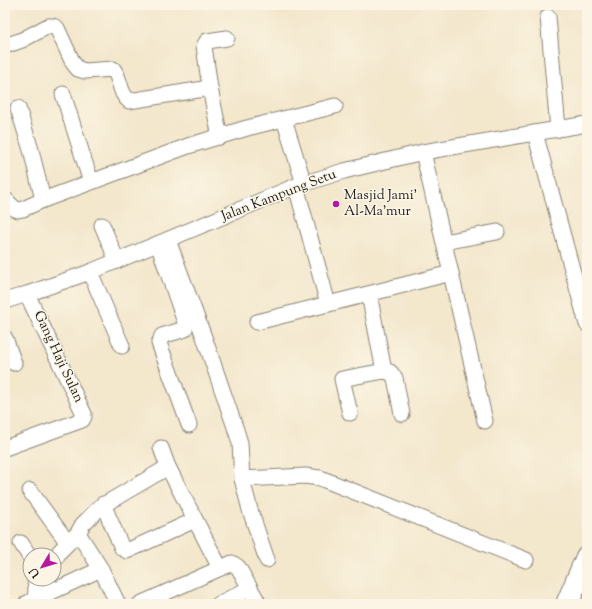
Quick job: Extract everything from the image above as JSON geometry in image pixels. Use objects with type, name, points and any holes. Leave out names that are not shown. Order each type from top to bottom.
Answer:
[{"type":"highway","points":[[568,604],[587,557]]},
{"type":"street","points":[[548,17],[558,129]]},
{"type":"street","points":[[5,46],[53,26],[57,28],[73,63],[78,69],[85,71],[113,69],[118,75],[123,96],[129,101],[210,88]]},
{"type":"street","points":[[220,137],[204,52],[205,43],[207,41],[227,38]]},
{"type":"street","points":[[63,94],[91,182]]},
{"type":"street","points":[[6,199],[15,209],[23,209],[43,200],[188,146],[335,106]]},
{"type":"street","points":[[18,108],[31,150],[43,200]]},
{"type":"street","points":[[284,119],[328,304]]},
{"type":"street","name":"Jalan Kampung Setu","points":[[5,301],[90,272],[300,185],[344,171],[423,152],[587,124]]},
{"type":"street","points":[[535,133],[587,324]]},
{"type":"street","points":[[423,152],[485,421]]},
{"type":"street","points":[[102,225],[117,261]]},
{"type":"street","points":[[444,242],[497,232]]},
{"type":"street","points":[[163,242],[186,325],[185,328],[162,336],[159,343],[189,425]]},
{"type":"street","points":[[163,242],[204,337],[236,430],[240,443],[242,479],[248,505],[267,560]]},
{"type":"street","points":[[90,272],[122,346]]},
{"type":"street","points":[[257,322],[451,273]]},
{"type":"street","name":"Gang Haji Sulan","points":[[5,448],[82,420],[84,414],[27,294]]},
{"type":"street","points":[[369,294],[384,371]]},
{"type":"street","points":[[5,338],[14,363]]},
{"type":"street","points":[[350,413],[342,379],[384,371],[390,372],[395,378],[402,414]]},
{"type":"street","points":[[161,448],[168,467],[220,568]]},
{"type":"street","points":[[62,549],[73,538],[90,516],[103,504],[168,467]]},
{"type":"street","points":[[242,479],[305,476],[320,478],[526,560]]},
{"type":"street","points":[[30,491],[101,569],[118,604]]},
{"type":"street","points":[[103,504],[122,548],[127,551],[195,520]]},
{"type":"street","points":[[21,543],[24,547]]},
{"type":"street","points":[[143,603],[232,563],[236,564],[259,604]]},
{"type":"street","points":[[47,599],[101,569]]},
{"type":"street","points":[[26,604],[35,599],[36,587]]},
{"type":"street","points":[[47,599],[48,587]]},
{"type":"street","points":[[219,604],[250,588]]},
{"type":"place","name":"Masjid Jami' Al-Ma'mur","points":[[336,204]]}]
